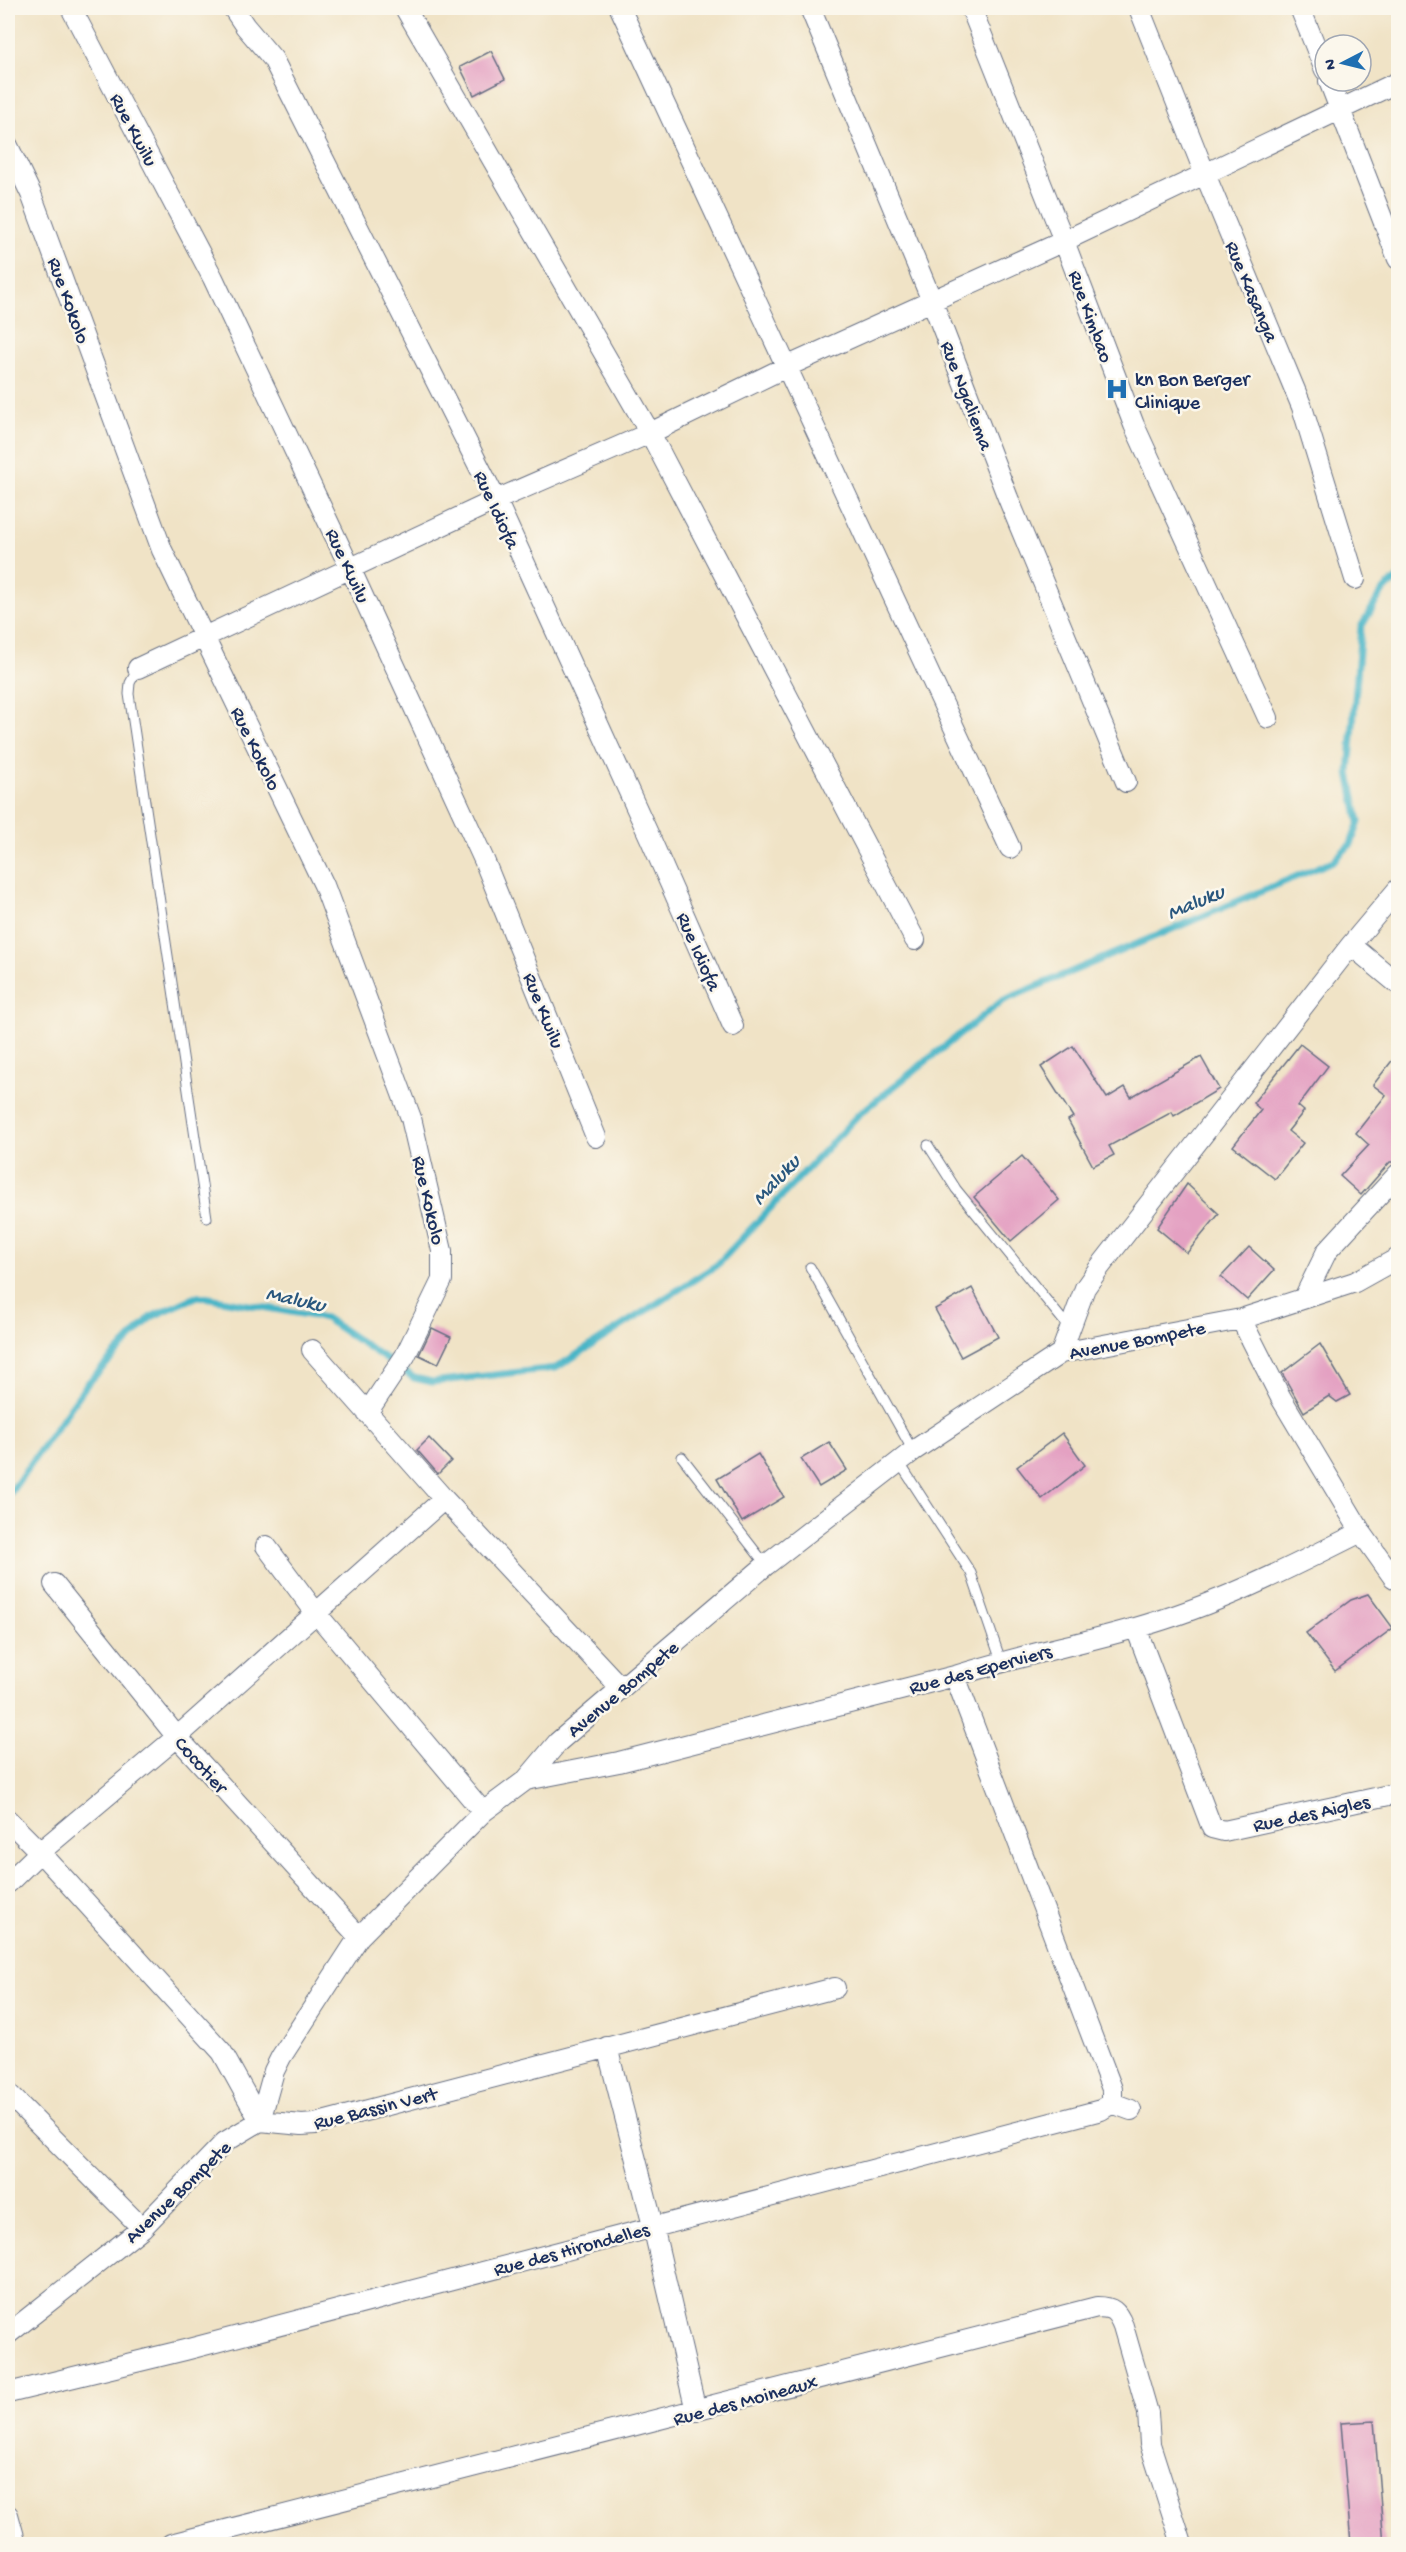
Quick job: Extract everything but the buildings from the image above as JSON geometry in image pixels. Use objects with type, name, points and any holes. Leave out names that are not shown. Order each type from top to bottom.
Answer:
[{"type":"street","name":"Rue Kwilu","points":[[70,8],[213,278],[350,568],[492,879],[596,1137]]},
{"type":"street","name":"Rue Idiofa","points":[[233,8],[245,27],[273,59],[496,500],[733,1026]]},
{"type":"street","points":[[405,8],[650,433],[915,939]]},
{"type":"street","points":[[620,8],[1010,848]]},
{"type":"street","name":"Rue Ngaliema","points":[[810,8],[932,301],[1008,498],[1126,782]]},
{"type":"street","name":"Rue Kimbao","points":[[971,8],[1134,425],[1268,718]]},
{"type":"street","name":"Rue Kasanga","points":[[1139,8],[1204,174],[1302,407],[1355,579]]},
{"type":"street","points":[[1300,8],[1313,40]]},
{"type":"street","points":[[138,668],[496,500],[650,433],[786,366],[1064,241],[1398,82]]},
{"type":"street","points":[[1334,93],[1398,259]]},
{"type":"street","name":"Rue Kokolo","points":[[8,146],[31,194],[162,550],[324,885],[411,1118],[442,1251],[442,1280],[399,1364],[367,1413]]},
{"type":"street","points":[[1060,1353],[1085,1288],[1099,1268],[1351,945],[1398,889]]},
{"type":"street","points":[[1351,945],[1398,984]]},
{"type":"street","points":[[1304,1298],[1327,1251],[1398,1174]]},
{"type":"street","name":"Avenue Bompete","points":[[8,2334],[142,2228],[215,2151],[260,2121],[274,2070],[281,2057],[360,1937],[483,1812],[526,1779],[558,1742],[766,1565],[906,1457],[1060,1353],[1241,1319],[1355,1282],[1398,1258]]},
{"type":"street","points":[[1241,1319],[1281,1398],[1361,1532],[1393,1577],[1398,1580]]},
{"type":"street","points":[[312,1350],[444,1499],[621,1688]]},
{"type":"street","points":[[8,1883],[40,1852],[177,1737],[444,1499]]},
{"type":"street","name":"Rue des Eperviers","points":[[526,1779],[619,1762],[955,1676],[1000,1661],[1136,1628],[1249,1588],[1361,1532]]},
{"type":"street","points":[[266,1546],[316,1613],[483,1812]]},
{"type":"street","name":"Cocotier","points":[[54,1584],[177,1737],[360,1937]]},
{"type":"street","name":"Rue des Aigles","points":[[1136,1628],[1207,1821],[1212,1828],[1224,1831],[1398,1793]]},
{"type":"street","points":[[955,1676],[1112,2089],[1112,2103],[1131,2110]]},
{"type":"street","points":[[8,1820],[40,1852],[222,2052],[233,2067],[260,2121]]},
{"type":"street","name":"Rue Bassin Vert","points":[[260,2121],[315,2124],[835,1988]]},
{"type":"street","points":[[607,2047],[653,2226],[696,2411]]},
{"type":"street","points":[[8,2093],[142,2228]]},
{"type":"street","name":"Rue des Hirondelles","points":[[8,2393],[184,2350],[1101,2110],[1112,2103]]},
{"type":"street","name":"Rue des Moineaux","points":[[171,2544],[1097,2307],[1110,2307],[1118,2313],[1123,2326],[1148,2413],[1150,2444],[1182,2544]]},
{"type":"street","points":[[8,2515],[16,2544]]},
{"type":"lane","points":[[138,668],[130,683],[129,694],[207,1218]]},
{"type":"lane","points":[[928,1145],[956,1189],[1070,1329]]},
{"type":"lane","points":[[810,1266],[906,1457],[971,1573],[1000,1661]]},
{"type":"lane","points":[[682,1457],[766,1565]]},
{"type":"waterway","name":"Maluku","points":[[8,1496],[87,1384],[151,1317],[198,1296],[325,1318],[414,1378],[432,1382],[556,1368],[717,1265],[858,1115],[1002,1001],[1333,861],[1351,844],[1359,822],[1349,773],[1361,627],[1382,592],[1398,578]]},
{"type":"place","name":"kn Bon Berger Clinique","points":[[1117,389]]}]
